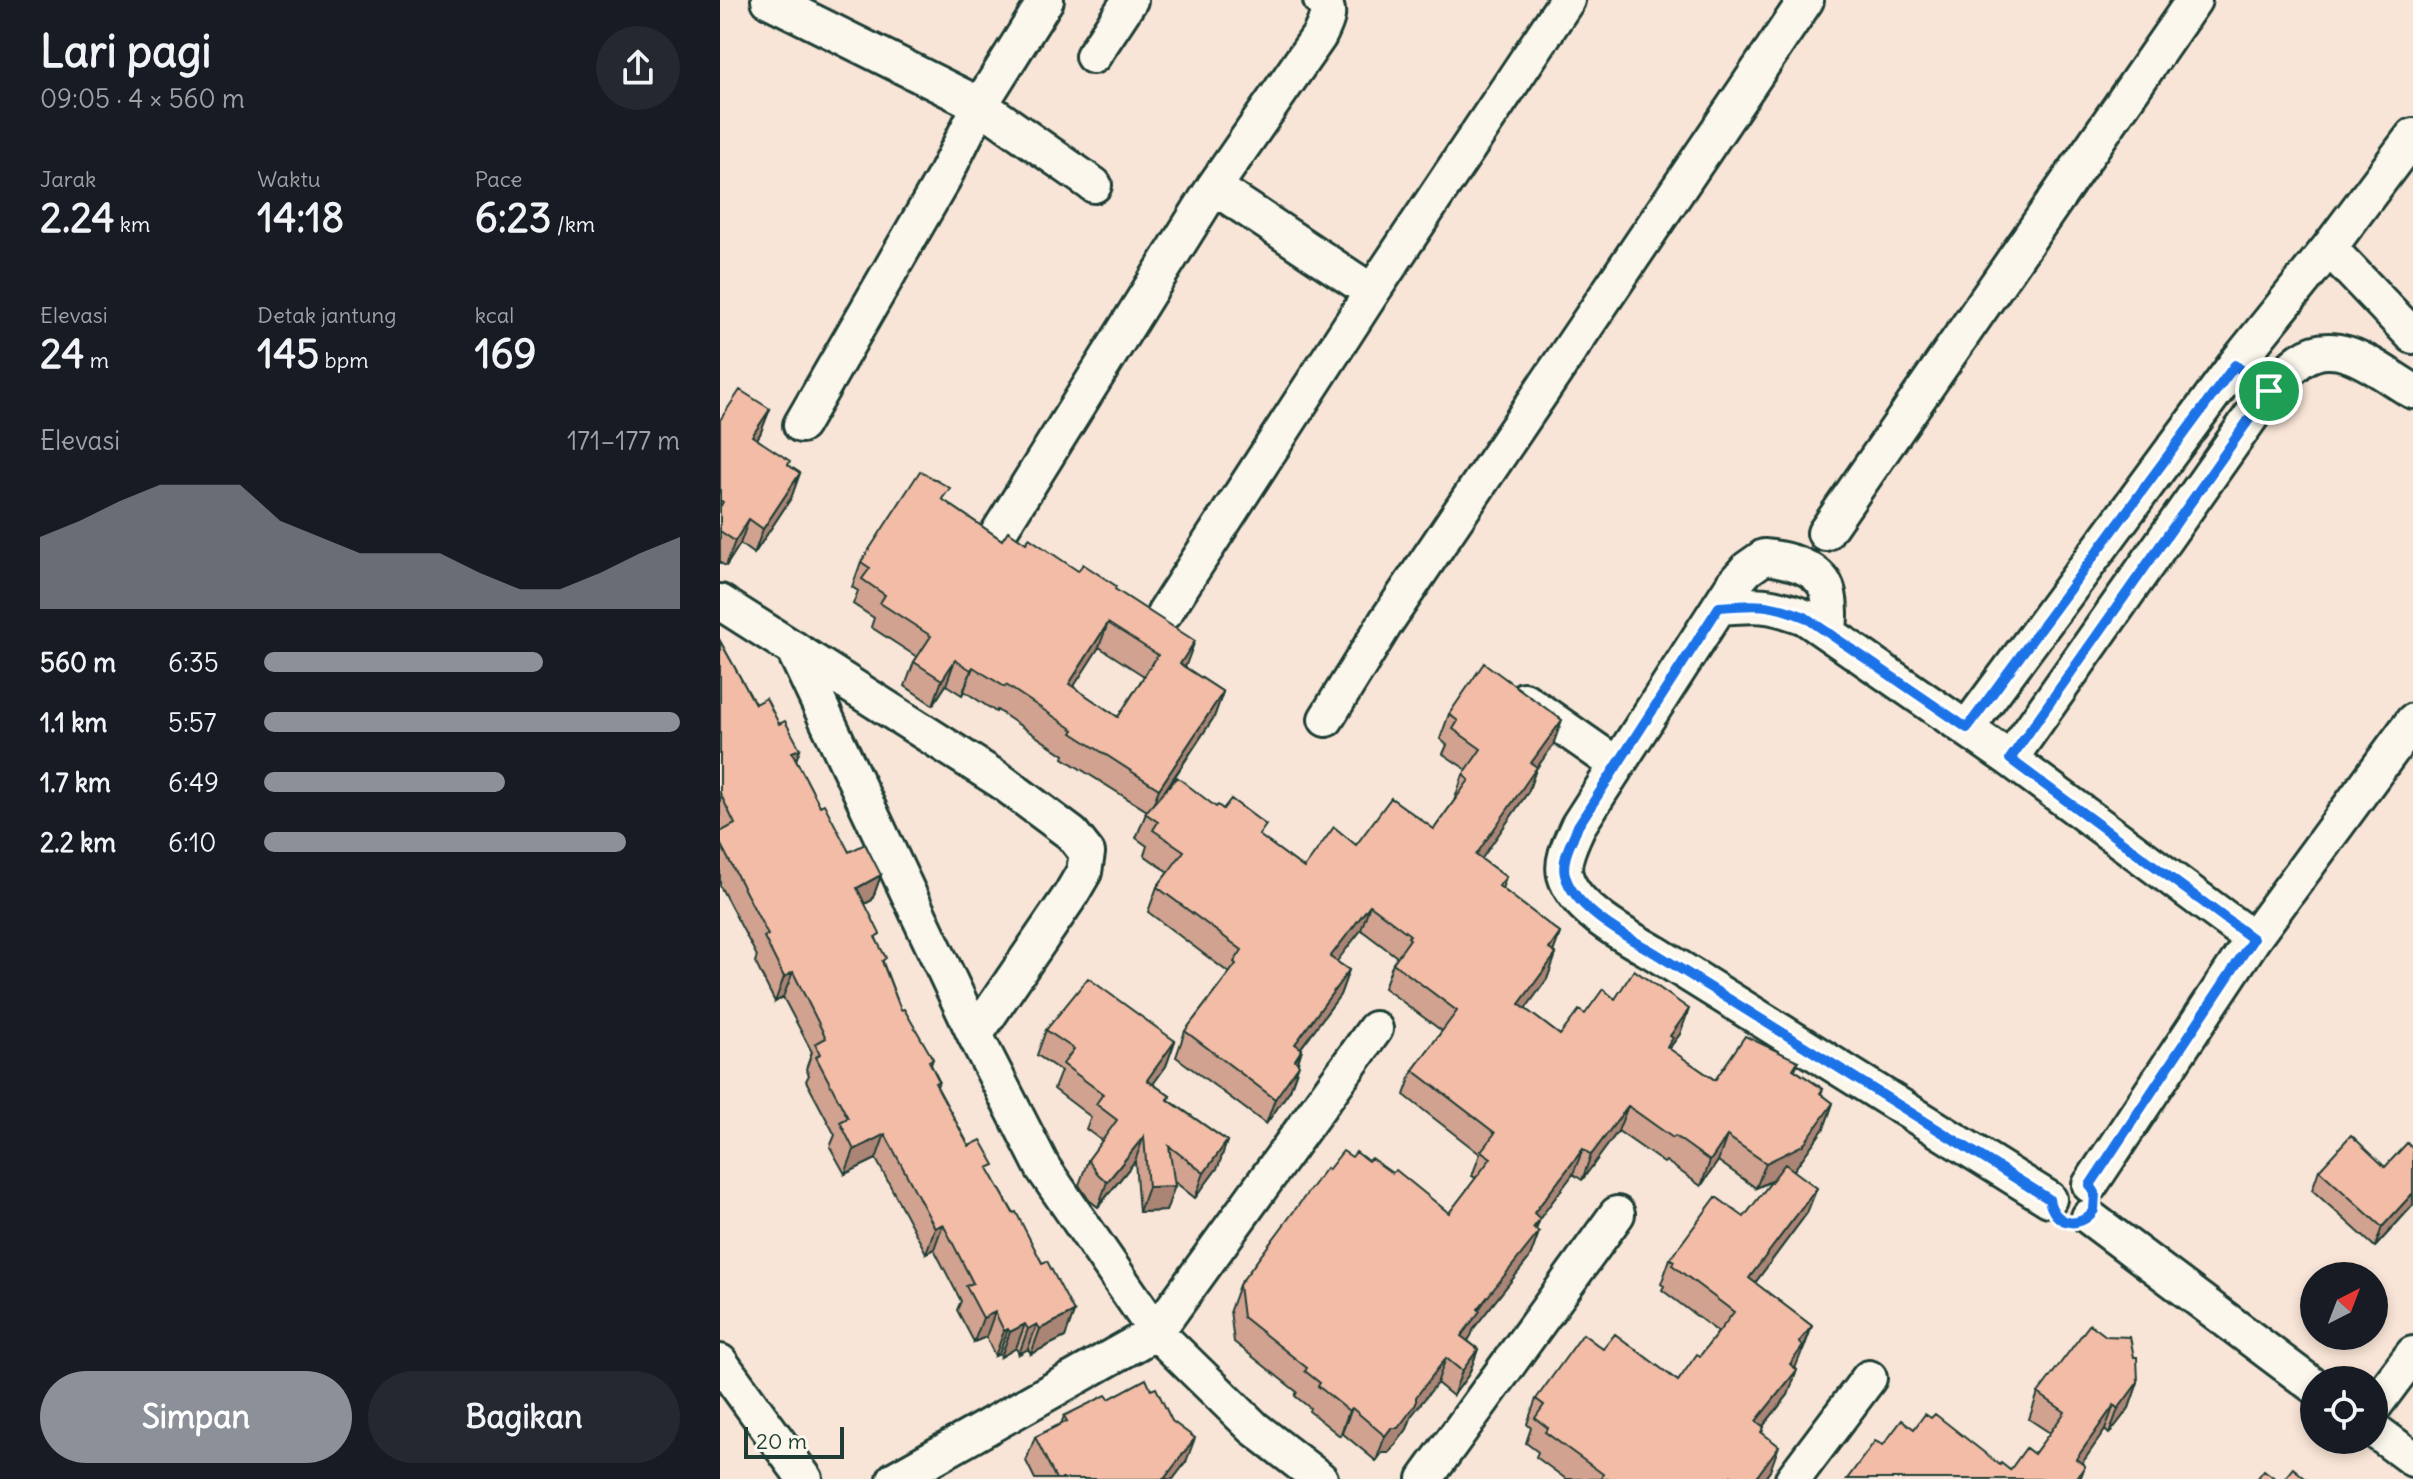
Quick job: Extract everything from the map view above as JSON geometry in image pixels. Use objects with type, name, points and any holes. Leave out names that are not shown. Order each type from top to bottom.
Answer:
[{"type":"street","points":[[769,0],[980,105],[1094,185]]},
{"type":"street","points":[[801,425],[943,179],[980,105],[1046,0]]},
{"type":"street","points":[[1093,56],[1130,0]]},
{"type":"street","points":[[997,535],[1214,187],[1319,36],[1328,16],[1326,5],[1321,0]]},
{"type":"street","points":[[1165,612],[1372,292],[1567,0]]},
{"type":"street","points":[[1326,719],[1386,622],[1806,0]]},
{"type":"street","points":[[1825,533],[2194,0]]},
{"type":"street","points":[[1967,728],[2235,365],[2329,248],[2413,136]]},
{"type":"street","points":[[1214,187],[1372,292]]},
{"type":"street","points":[[2329,248],[2413,336]]},
{"type":"street","points":[[2010,759],[2269,391],[2303,359],[2330,350],[2362,359],[2411,387]]},
{"type":"street","points":[[2235,365],[2269,391]]},
{"type":"street","points":[[1829,632],[1827,589],[1816,577],[1800,565],[1783,559],[1764,557],[1747,569],[1733,585],[1578,826],[1566,854],[1564,873],[1572,889],[1607,925],[2049,1199],[2055,1216],[2072,1224],[2081,1222],[2089,1201],[2253,939],[2413,721]]},
{"type":"street","points":[[720,602],[1001,781],[1072,834],[1087,853],[1084,872],[1070,896],[975,1035]]},
{"type":"street","points":[[1719,607],[1779,606],[1805,617],[1967,728],[2253,939]]},
{"type":"street","points":[[793,647],[975,1035],[1043,1168],[1156,1332],[1254,1428],[1320,1479]]},
{"type":"street","points":[[1503,686],[1617,765]]},
{"type":"street","points":[[895,1479],[1156,1332],[1375,1029]]},
{"type":"street","points":[[2089,1201],[2300,1374]]},
{"type":"street","points":[[1425,1479],[1617,1214]]},
{"type":"street","points":[[2388,1387],[2413,1354]]},
{"type":"street","points":[[720,1362],[805,1479]]},
{"type":"street","points":[[1793,1479],[1869,1378]]},
{"type":"street","points":[[2388,1440],[2413,1459]]},
{"type":"building","points":[[740,390],[770,409],[752,436],[790,461],[788,465],[800,473],[763,529],[749,519],[735,541],[720,531],[720,507],[723,502],[720,500],[720,420]]},
{"type":"building","points":[[920,471],[950,488],[942,499],[1002,540],[1008,531],[1026,543],[1029,538],[1078,571],[1083,564],[1116,586],[1115,589],[1195,641],[1180,664],[1223,692],[1159,789],[1072,733],[1074,730],[1006,685],[973,667],[971,670],[955,660],[942,680],[914,662],[931,636],[880,603],[885,595],[862,579],[870,568],[861,562]],"holes":[[[1108,623],[1158,655],[1118,717],[1069,684]]]},
{"type":"building","points":[[720,641],[755,704],[766,698],[779,724],[785,721],[800,749],[792,752],[820,806],[824,804],[849,852],[865,844],[881,875],[857,888],[880,934],[875,937],[886,958],[882,961],[901,1010],[904,1009],[933,1059],[929,1061],[939,1081],[935,1083],[969,1146],[981,1140],[995,1165],[988,1168],[1013,1213],[1016,1212],[1042,1263],[1047,1261],[1074,1312],[1040,1329],[1037,1324],[1028,1329],[1025,1324],[1010,1332],[1008,1329],[1004,1331],[995,1312],[983,1318],[966,1286],[973,1283],[943,1224],[935,1228],[885,1134],[854,1150],[840,1122],[848,1118],[816,1057],[820,1054],[815,1044],[826,1038],[793,972],[784,977],[764,937],[768,935],[720,843],[720,832],[735,824],[720,793]]},
{"type":"building","points":[[1484,663],[1562,720],[1531,763],[1537,767],[1476,855],[1506,877],[1499,886],[1560,933],[1549,949],[1556,954],[1519,1004],[1560,1035],[1579,1010],[1585,1014],[1603,989],[1615,999],[1634,970],[1689,1009],[1670,1036],[1673,1038],[1667,1047],[1715,1080],[1745,1036],[1798,1061],[1793,1069],[1823,1089],[1820,1093],[1833,1103],[1803,1145],[1766,1163],[1727,1136],[1710,1161],[1628,1106],[1591,1155],[1583,1149],[1534,1213],[1540,1219],[1533,1228],[1539,1232],[1478,1309],[1480,1311],[1461,1336],[1478,1349],[1462,1371],[1446,1358],[1416,1397],[1416,1404],[1398,1428],[1391,1428],[1385,1436],[1352,1408],[1349,1411],[1318,1386],[1320,1383],[1305,1371],[1307,1368],[1243,1317],[1239,1285],[1326,1168],[1328,1170],[1343,1151],[1352,1157],[1356,1152],[1368,1161],[1371,1158],[1392,1173],[1396,1170],[1449,1213],[1491,1158],[1481,1151],[1495,1133],[1413,1070],[1457,1011],[1393,963],[1410,935],[1370,905],[1330,957],[1349,970],[1295,1044],[1302,1049],[1295,1060],[1299,1065],[1275,1099],[1185,1031],[1236,964],[1234,962],[1242,950],[1157,887],[1184,851],[1153,830],[1158,822],[1145,813],[1177,777],[1216,807],[1218,805],[1223,809],[1231,799],[1266,825],[1259,835],[1304,868],[1334,827],[1356,845],[1391,798],[1434,829],[1469,780],[1463,775],[1481,749],[1453,729],[1458,721],[1449,714]]},
{"type":"building","points":[[1088,978],[1175,1041],[1147,1080],[1170,1096],[1167,1099],[1227,1141],[1204,1173],[1169,1146],[1175,1186],[1148,1187],[1144,1136],[1107,1182],[1088,1160],[1117,1120],[1096,1104],[1103,1094],[1063,1064],[1074,1049],[1046,1030]]},
{"type":"building","points":[[2351,1135],[2385,1167],[2407,1143],[2413,1149],[2413,1193],[2382,1227],[2319,1170]]},
{"type":"building","points":[[1785,1164],[1817,1188],[1749,1278],[1812,1326],[1799,1342],[1803,1346],[1790,1364],[1797,1370],[1756,1421],[1764,1427],[1761,1432],[1779,1446],[1755,1479],[1735,1479],[1731,1476],[1729,1479],[1601,1479],[1603,1474],[1545,1432],[1548,1428],[1535,1418],[1544,1405],[1536,1399],[1583,1334],[1603,1349],[1615,1334],[1678,1381],[1734,1312],[1672,1265],[1674,1261],[1670,1259],[1716,1197],[1744,1217]]},
{"type":"building","points":[[2090,1324],[2106,1336],[2130,1337],[2134,1357],[2137,1357],[2138,1382],[2118,1409],[2114,1405],[2076,1459],[2085,1466],[2076,1479],[1847,1479],[1875,1441],[1883,1445],[1902,1420],[1914,1429],[1925,1414],[1931,1418],[1935,1414],[2010,1470],[2026,1448],[2034,1454],[2065,1412],[2038,1393]]},
{"type":"building","points":[[1146,1379],[1151,1390],[1156,1388],[1172,1421],[1195,1438],[1164,1479],[1056,1479],[1035,1437],[1067,1421],[1064,1416],[1106,1395],[1109,1399]]},
{"type":"building","points":[[2293,1468],[2306,1479],[2284,1479]]},
{"type":"building","points":[[2264,1470],[2276,1479],[2257,1479]]},
{"type":"route","points":[[2235,365],[2269,391],[2010,759],[2253,939],[2090,1185],[2096,1201],[2089,1217],[2072,1224],[2055,1216],[2049,1199],[1607,925],[1572,889],[1564,873],[1566,854],[1578,826],[1719,607],[1779,606],[1805,617],[1967,728],[2235,365]]}]
